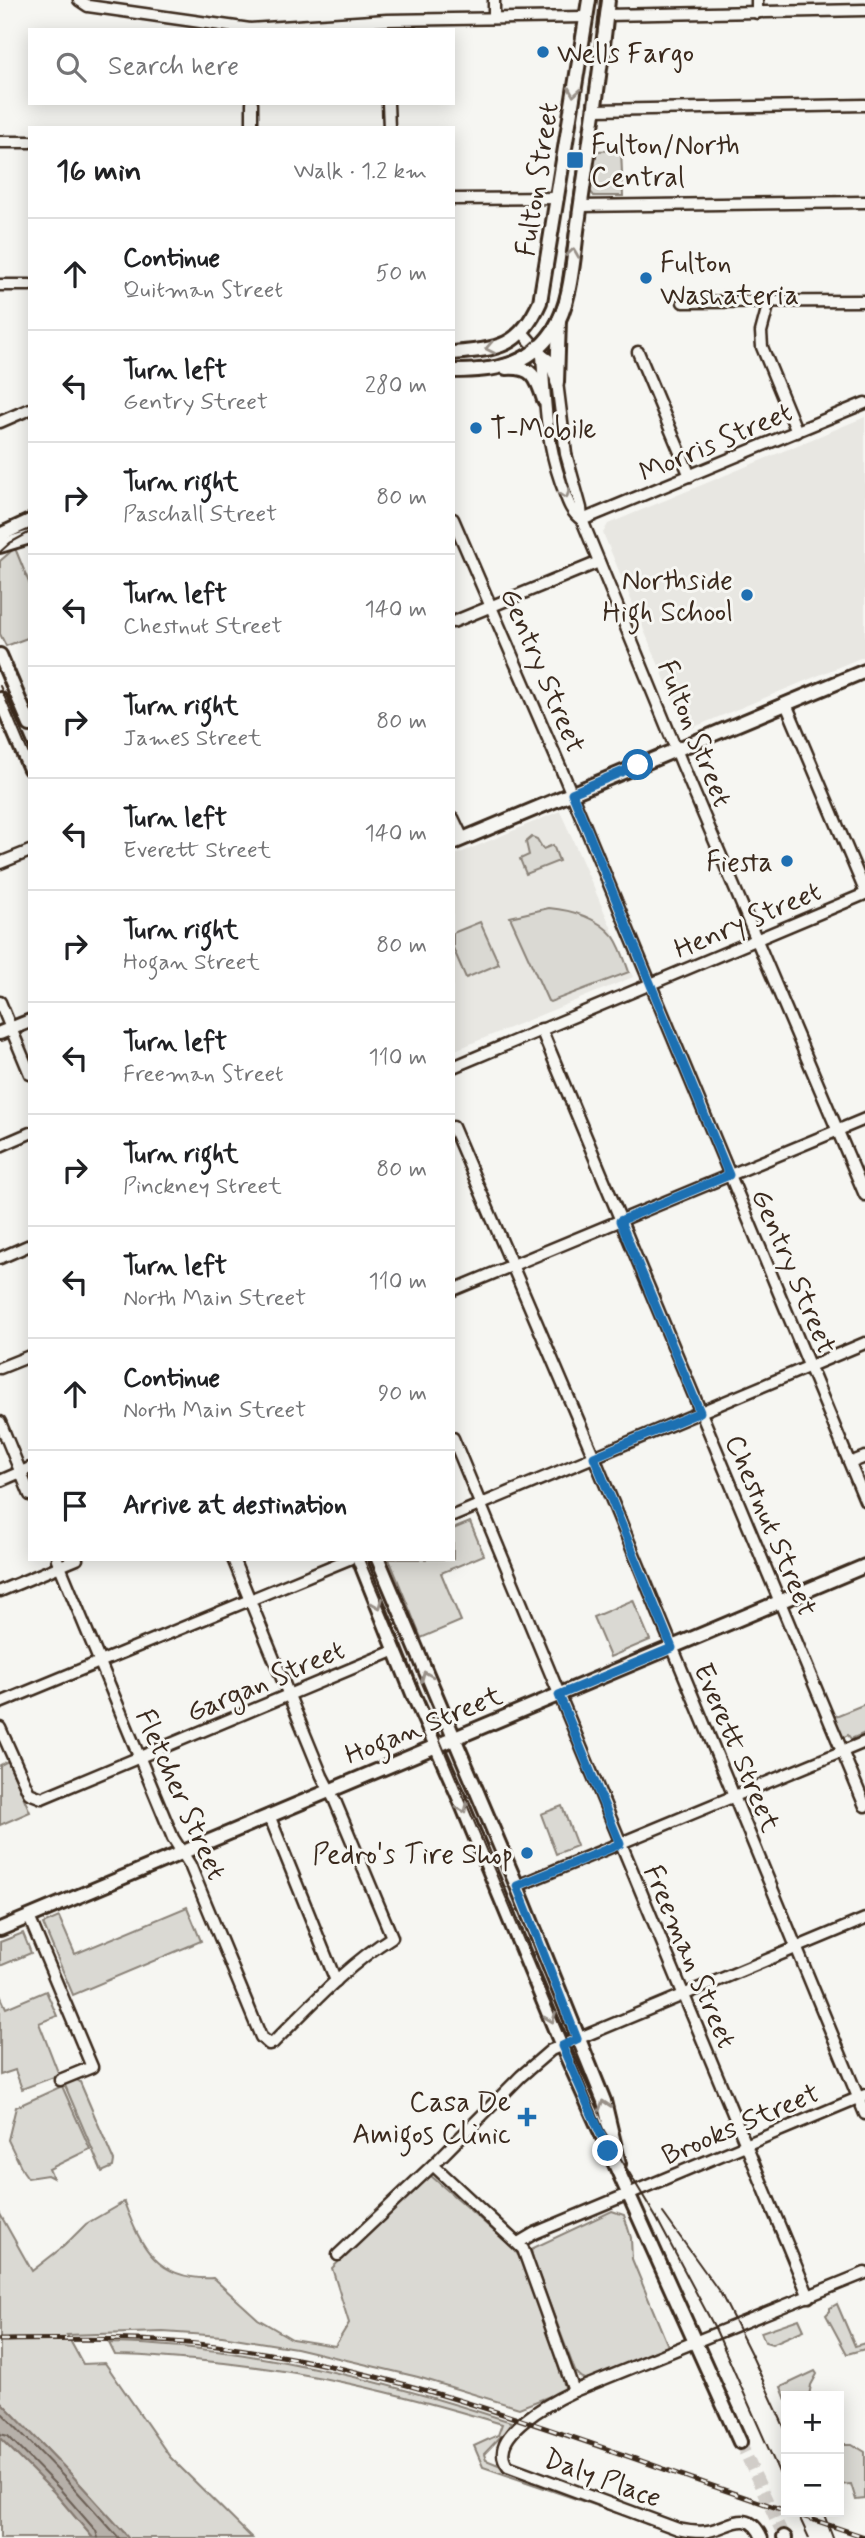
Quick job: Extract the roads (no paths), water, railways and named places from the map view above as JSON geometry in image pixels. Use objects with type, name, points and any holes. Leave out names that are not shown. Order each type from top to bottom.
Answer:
[{"type":"main road","name":"Fulton Street","points":[[523,332],[540,302],[589,0]]},
{"type":"main road","name":"Fulton Street","points":[[559,320],[569,282],[595,110],[608,0]]},
{"type":"main road","points":[[502,368],[539,352],[559,320]]},
{"type":"main road","points":[[557,382],[559,320]]},
{"type":"main road","points":[[455,352],[497,348],[523,332]]},
{"type":"main road","points":[[455,370],[519,368],[538,380],[544,400]]},
{"type":"main road","points":[[0,535],[28,522]]},
{"type":"main road","points":[[0,546],[28,538]]},
{"type":"main road","points":[[0,655],[28,720]]},
{"type":"main road","points":[[458,841],[865,671]]},
{"type":"main road","points":[[0,699],[28,764]]},
{"type":"main road","points":[[5,1031],[28,1022]]},
{"type":"main road","points":[[360,1561],[562,2046],[740,2442]]},
{"type":"main road","points":[[379,1561],[517,1886],[604,2101],[628,2194]]},
{"type":"main road","name":"Hogan Street","points":[[0,1928],[865,1566]]},
{"type":"street","points":[[79,0],[88,6],[243,28]]},
{"type":"street","points":[[494,0],[494,18]]},
{"type":"street","points":[[757,0],[757,13]]},
{"type":"street","points":[[607,15],[865,10]]},
{"type":"street","points":[[284,28],[494,18],[586,17]]},
{"type":"street","points":[[252,105],[252,126]]},
{"type":"street","points":[[388,105],[389,126]]},
{"type":"street","points":[[595,110],[865,105]]},
{"type":"street","points":[[0,142],[28,142]]},
{"type":"street","points":[[455,199],[558,198]]},
{"type":"street","points":[[580,206],[865,202]]},
{"type":"street","points":[[0,285],[28,285]]},
{"type":"street","points":[[683,302],[865,301]]},
{"type":"street","points":[[769,302],[761,332],[762,347],[797,432]]},
{"type":"street","name":"Fulton Street","points":[[523,332],[549,360],[557,382],[566,454],[582,520],[865,1195]]},
{"type":"street","name":"Fulton Street","points":[[539,352],[552,456],[572,513],[582,520]]},
{"type":"street","points":[[638,352],[690,476]]},
{"type":"street","name":"Morris Street","points":[[582,520],[865,403]]},
{"type":"street","points":[[0,422],[28,410]]},
{"type":"street","points":[[552,456],[566,454]]},
{"type":"street","name":"Gentry Street","points":[[455,523],[572,793],[865,1500]]},
{"type":"street","points":[[455,621],[599,562]]},
{"type":"street","points":[[786,705],[865,892]]},
{"type":"street","points":[[0,863],[28,851]]},
{"type":"street","name":"Henry Street","points":[[455,1066],[865,892]]},
{"type":"street","points":[[0,1002],[5,1031],[28,1071]]},
{"type":"street","name":"Chestnut Street","points":[[541,1029],[865,1806]]},
{"type":"street","points":[[455,1289],[865,1119]]},
{"type":"street","name":"Everett Street","points":[[455,1132],[862,2096],[865,2114]]},
{"type":"street","points":[[0,1146],[28,1134]]},
{"type":"street","points":[[0,1258],[28,1246]]},
{"type":"street","points":[[455,1515],[865,1343]]},
{"type":"street","points":[[0,1368],[28,1357]]},
{"type":"street","points":[[0,1422],[25,1470],[0,1481]]},
{"type":"street","name":"Freeman Street","points":[[455,1443],[809,2297]]},
{"type":"street","points":[[850,1463],[865,1457]]},
{"type":"street","points":[[234,1561],[392,1937],[335,1981],[269,1815]]},
{"type":"street","points":[[0,1703],[344,1561]]},
{"type":"street","points":[[0,1591],[58,1563]]},
{"type":"street","name":"Fletcher Street","points":[[58,1563],[173,1838],[190,1865],[261,2037],[269,2044],[273,2043],[335,1981]]},
{"type":"street","name":"Gargan Street","points":[[0,1728],[29,1793],[34,1796],[47,1796],[396,1650]]},
{"type":"street","points":[[517,1886],[865,1742]]},
{"type":"street","points":[[29,1917],[92,2067],[60,2080]]},
{"type":"street","points":[[338,2255],[541,2057],[577,2039],[865,1919]]},
{"type":"street","name":"Brooks Street","points":[[518,2244],[535,2232],[862,2096]]},
{"type":"street","points":[[433,2165],[523,2249],[575,2391],[865,2273]]},
{"type":"street","name":"Daly Place","points":[[575,2391],[539,2409],[524,2421],[505,2446],[505,2462],[517,2470],[678,2529],[706,2532],[741,2520],[751,2523],[762,2538]]},
{"type":"water","points":[[0,2401],[129,2538],[93,2538],[54,2492],[0,2438]]},
{"type":"tunnel","points":[[740,2442],[784,2537]]},
{"type":"tram line","points":[[455,364],[489,361],[518,353],[531,345],[541,334],[559,301],[602,0]]},
{"type":"tram line","points":[[0,552],[28,533]]},
{"type":"tram line","points":[[0,686],[28,752]]},
{"type":"tram line","points":[[365,1561],[603,2129],[657,2219],[715,2328],[781,2477]]},
{"type":"tram line","points":[[663,2213],[721,2294],[781,2420]]},
{"type":"tram line","points":[[799,2517],[809,2538]]},
{"type":"tram line","points":[[825,2517],[833,2538]]},
{"type":"railway","points":[[0,2340],[163,2341],[217,2346],[290,2358],[434,2393],[576,2438],[781,2509]]},
{"type":"railway","points":[[805,2517],[865,2537]]},
{"type":"place","name":"Wells Fargo","points":[[543,52]]},
{"type":"place","name":"Fulton/North Central","points":[[575,160]]},
{"type":"place","name":"Fulton Washateria","points":[[646,278]]},
{"type":"place","name":"T-Mobile","points":[[476,428]]},
{"type":"place","name":"Northside High School","points":[[747,595]]},
{"type":"place","name":"Fiesta","points":[[787,861]]},
{"type":"place","name":"Pedro's Tire Shop","points":[[527,1853]]},
{"type":"place","name":"Casa De Amigos Clinic","points":[[527,2117]]}]
